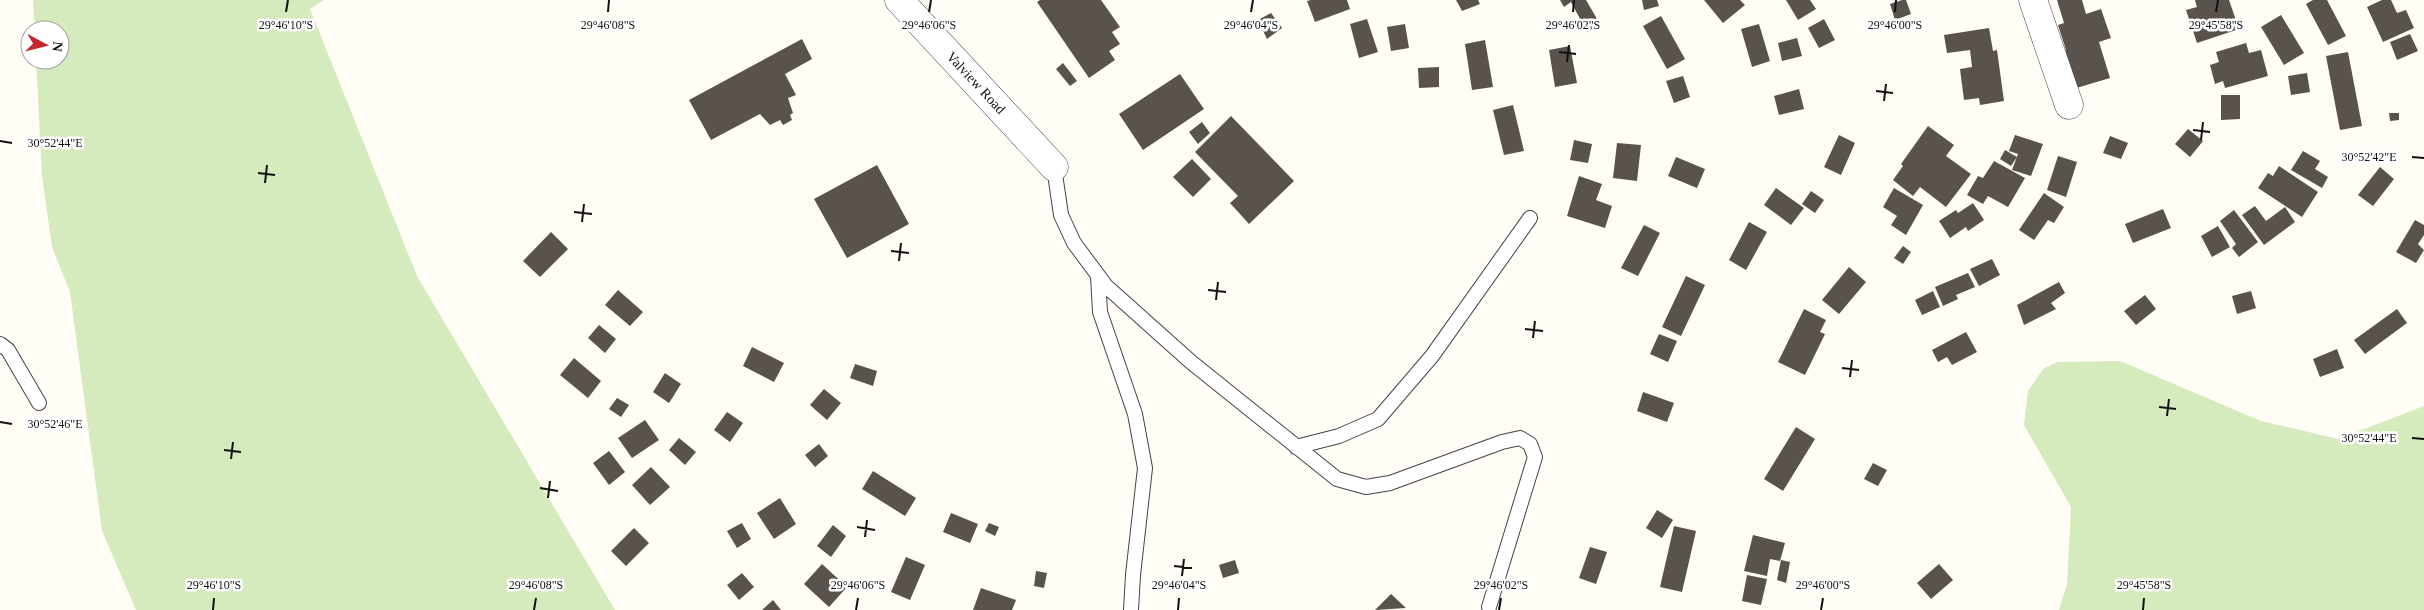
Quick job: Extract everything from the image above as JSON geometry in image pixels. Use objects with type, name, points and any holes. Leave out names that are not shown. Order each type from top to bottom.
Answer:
[{"type":"street","name":"Valview Road","points":[[899,0],[1054,167]]},
{"type":"street","points":[[2033,0],[2069,105]]},
{"type":"lane","points":[[1054,167],[1061,215],[1074,243],[1106,286],[1191,362],[1337,479],[1366,486],[1390,484],[1502,442],[1520,438],[1530,444],[1535,457],[1489,607]]},
{"type":"lane","points":[[1296,447],[1339,436],[1378,419],[1432,356],[1530,218]]},
{"type":"lane","points":[[1098,275],[1100,312],[1135,414],[1145,468],[1131,610]]},
{"type":"lane","points":[[0,344],[8,350],[39,404]]},
{"type":"green space","points":[[33,0],[324,0],[310,9],[417,276],[615,610],[136,610],[102,531],[70,292],[52,247],[42,176],[37,70],[70,70],[70,20],[34,20]]},
{"type":"green space","points":[[2120,361],[2261,421],[2338,439],[2424,406],[2424,610],[2059,610],[2067,584],[2071,507],[2024,425],[2028,391],[2043,369],[2057,362]]},
{"type":"building","points":[[1040,0],[1101,0],[1120,27],[1112,32],[1120,44],[1109,51],[1115,60],[1089,78],[1037,2]]},
{"type":"building","points":[[1347,0],[1350,9],[1315,22],[1307,1]]},
{"type":"building","points":[[1456,0],[1478,0],[1480,4],[1462,11]]},
{"type":"building","points":[[1560,0],[1586,0],[1600,24],[1587,32],[1571,2],[1564,7]]},
{"type":"building","points":[[1642,0],[1657,0],[1659,6],[1644,10]]},
{"type":"building","points":[[1704,0],[1740,0],[1745,5],[1723,23]]},
{"type":"building","points":[[1786,0],[1810,0],[1816,9],[1798,20]]},
{"type":"building","points":[[1906,0],[1911,14],[1895,20],[1890,4]]},
{"type":"building","points":[[2057,0],[2082,0],[2086,14],[2101,9],[2111,38],[2099,42],[2110,78],[2073,89],[2062,51],[2066,50],[2058,25],[2064,23]]},
{"type":"building","points":[[2195,0],[2229,0],[2239,29],[2197,43],[2186,10],[2197,7]]},
{"type":"building","points":[[2313,0],[2327,0],[2346,36],[2328,45],[2306,4]]},
{"type":"building","points":[[2382,0],[2391,0],[2397,13],[2406,10],[2414,28],[2383,42],[2367,7]]},
{"type":"building","points":[[1271,13],[1282,28],[1267,39],[1258,20]]},
{"type":"building","points":[[2281,15],[2304,53],[2284,65],[2261,27]]},
{"type":"building","points":[[1661,16],[1685,59],[1667,69],[1643,26]]},
{"type":"building","points":[[1367,19],[1378,52],[1359,58],[1350,24]]},
{"type":"building","points":[[1824,19],[1835,40],[1819,48],[1808,28]]},
{"type":"building","points":[[1405,24],[1409,48],[1391,51],[1387,27]]},
{"type":"building","points":[[1759,24],[1770,61],[1752,67],[1741,29]]},
{"type":"building","points":[[1989,28],[1993,51],[1997,50],[2004,101],[1980,105],[1979,98],[1964,100],[1960,69],[1972,67],[1970,50],[1947,53],[1944,35]]},
{"type":"building","points":[[2410,34],[2418,51],[2397,60],[2390,42]]},
{"type":"building","points":[[1797,38],[1802,56],[1782,61],[1778,43]]},
{"type":"building","points":[[802,39],[812,59],[785,74],[796,95],[788,98],[793,113],[790,115],[792,120],[783,125],[780,120],[770,125],[760,114],[711,140],[689,100]]},
{"type":"building","points":[[1485,40],[1493,87],[1472,90],[1465,44]]},
{"type":"building","points":[[2246,43],[2249,53],[2261,50],[2268,76],[2225,88],[2223,81],[2215,84],[2210,65],[2219,62],[2216,52]]},
{"type":"building","points":[[1570,46],[1577,83],[1555,87],[1549,50]]},
{"type":"building","points":[[2348,52],[2362,126],[2340,130],[2326,56]]},
{"type":"building","points":[[1063,63],[1077,81],[1070,86],[1056,69]]},
{"type":"building","points":[[1439,67],[1439,87],[1419,88],[1418,68]]},
{"type":"building","points":[[2307,73],[2310,92],[2291,95],[2288,76]]},
{"type":"building","points":[[1180,74],[1204,109],[1143,150],[1119,114]]},
{"type":"building","points":[[1683,76],[1690,97],[1674,103],[1666,81]]},
{"type":"building","points":[[1799,89],[1804,109],[1779,115],[1774,96]]},
{"type":"building","points":[[2221,95],[2240,95],[2240,119],[2221,120]]},
{"type":"building","points":[[1513,105],[1524,151],[1504,155],[1493,110]]},
{"type":"building","points":[[2389,113],[2399,113],[2399,120],[2390,121]]},
{"type":"building","points":[[1231,116],[1294,181],[1249,224],[1230,203],[1238,196],[1195,152]]},
{"type":"building","points":[[1202,122],[1210,133],[1198,144],[1189,132]]},
{"type":"building","points":[[1928,126],[1954,145],[1946,156],[1971,174],[1946,207],[1920,187],[1913,196],[1893,180],[1903,166],[1901,164]]},
{"type":"building","points":[[2188,129],[2203,141],[2190,157],[2175,144]]},
{"type":"building","points":[[1839,135],[1855,143],[1841,175],[1824,167]]},
{"type":"building","points":[[2015,135],[2043,144],[2031,176],[2012,170],[2018,154],[2009,151]]},
{"type":"building","points":[[2110,136],[2128,143],[2121,159],[2103,153]]},
{"type":"building","points":[[1574,140],[1592,144],[1588,163],[1570,160]]},
{"type":"building","points":[[1617,143],[1641,145],[1637,181],[1613,178]]},
{"type":"building","points":[[2005,150],[2017,157],[2011,166],[2000,159]]},
{"type":"building","points":[[2303,151],[2320,161],[2315,169],[2328,177],[2322,188],[2291,170]]},
{"type":"building","points":[[2058,156],[2077,162],[2066,197],[2047,190]]},
{"type":"building","points":[[1676,157],[1705,169],[1697,188],[1668,176]]},
{"type":"building","points":[[1192,159],[1211,179],[1193,197],[1173,177]]},
{"type":"building","points":[[1994,161],[2025,178],[2008,207],[1988,196],[1983,204],[1967,195],[1978,176],[1983,178]]},
{"type":"building","points":[[877,165],[909,224],[847,258],[814,199]]},
{"type":"building","points":[[2279,166],[2318,192],[2302,217],[2258,188],[2268,173],[2273,176]]},
{"type":"building","points":[[2380,167],[2394,179],[2373,206],[2358,195]]},
{"type":"building","points":[[1579,176],[1602,184],[1596,200],[1612,206],[1605,228],[1567,216]]},
{"type":"building","points":[[1776,188],[1804,208],[1791,225],[1764,205]]},
{"type":"building","points":[[1894,188],[1923,205],[1906,235],[1891,225],[1897,216],[1883,207]]},
{"type":"building","points":[[1811,191],[1824,200],[1815,213],[1802,204]]},
{"type":"building","points":[[2044,193],[2064,207],[2054,223],[2048,220],[2034,240],[2019,230]]},
{"type":"building","points":[[1973,203],[1984,220],[1968,231],[1966,227],[1950,238],[1939,221],[1956,210],[1958,213]]},
{"type":"building","points":[[2255,206],[2266,221],[2285,207],[2295,222],[2264,245],[2242,215]]},
{"type":"building","points":[[2163,209],[2171,228],[2133,243],[2125,224]]},
{"type":"building","points":[[2234,210],[2258,242],[2239,257],[2232,248],[2236,244],[2220,221]]},
{"type":"building","points":[[2415,220],[2424,225],[2424,235],[2418,244],[2424,250],[2416,263],[2396,252]]},
{"type":"building","points":[[1749,222],[1767,232],[1746,270],[1729,260]]},
{"type":"building","points":[[1644,225],[1660,233],[1638,276],[1621,268]]},
{"type":"building","points":[[2218,226],[2230,247],[2212,257],[2201,236]]},
{"type":"building","points":[[551,232],[568,249],[540,277],[523,261]]},
{"type":"building","points":[[1903,246],[1911,252],[1903,264],[1894,258]]},
{"type":"building","points":[[1992,259],[2000,275],[1979,286],[1970,269]]},
{"type":"building","points":[[1849,267],[1866,282],[1839,314],[1822,300]]},
{"type":"building","points":[[1968,273],[1975,287],[1956,295],[1958,299],[1943,306],[1935,287]]},
{"type":"building","points":[[1686,276],[1705,285],[1681,336],[1662,327]]},
{"type":"building","points":[[2059,282],[2065,293],[2051,303],[2056,309],[2024,325],[2017,305]]},
{"type":"building","points":[[618,290],[643,312],[630,326],[605,305]]},
{"type":"building","points":[[1933,291],[1940,307],[1922,315],[1915,300]]},
{"type":"building","points":[[2251,291],[2256,308],[2237,314],[2232,296]]},
{"type":"building","points":[[2145,295],[2156,309],[2136,325],[2124,311]]},
{"type":"building","points":[[1804,309],[1826,320],[1820,332],[1825,334],[1805,375],[1778,362]]},
{"type":"building","points":[[2397,309],[2407,323],[2365,354],[2354,340]]},
{"type":"building","points":[[599,325],[616,339],[605,353],[588,338]]},
{"type":"building","points":[[1966,332],[1977,352],[1952,365],[1947,357],[1938,362],[1932,350]]},
{"type":"building","points":[[1659,334],[1677,341],[1668,362],[1650,354]]},
{"type":"building","points":[[752,347],[784,363],[774,382],[743,366]]},
{"type":"building","points":[[2337,349],[2344,368],[2320,377],[2313,359]]},
{"type":"building","points":[[574,358],[601,381],[588,398],[560,375]]},
{"type":"building","points":[[855,364],[877,371],[873,386],[850,378]]},
{"type":"building","points":[[665,373],[681,384],[669,403],[653,392]]},
{"type":"building","points":[[824,389],[841,403],[827,420],[810,405]]},
{"type":"building","points":[[1643,392],[1674,403],[1667,422],[1637,411]]},
{"type":"building","points":[[617,398],[629,405],[621,417],[609,409]]},
{"type":"building","points":[[727,412],[743,423],[730,442],[714,430]]},
{"type":"building","points":[[645,420],[659,440],[632,458],[618,438]]},
{"type":"building","points":[[1796,427],[1815,439],[1783,491],[1764,479]]},
{"type":"building","points":[[679,438],[696,452],[685,465],[669,450]]},
{"type":"building","points":[[819,444],[828,456],[815,467],[805,455]]},
{"type":"building","points":[[609,451],[625,472],[609,485],[593,463]]},
{"type":"building","points":[[1873,463],[1887,470],[1878,486],[1864,479]]},
{"type":"building","points":[[651,467],[670,487],[650,505],[632,485]]},
{"type":"building","points":[[873,471],[916,498],[905,516],[862,489]]},
{"type":"building","points":[[780,498],[796,524],[774,539],[757,513]]},
{"type":"building","points":[[1657,510],[1673,520],[1662,538],[1646,528]]},
{"type":"building","points":[[951,513],[978,524],[970,543],[943,532]]},
{"type":"building","points":[[742,523],[751,539],[737,548],[727,531]]},
{"type":"building","points":[[989,523],[999,527],[995,536],[985,531]]},
{"type":"building","points":[[833,525],[846,536],[831,557],[817,546]]},
{"type":"building","points":[[1674,526],[1696,531],[1682,592],[1660,587]]},
{"type":"building","points":[[634,528],[649,543],[626,566],[611,551]]},
{"type":"building","points":[[1753,535],[1785,543],[1780,561],[1770,559],[1767,576],[1744,571]]},
{"type":"building","points":[[1590,547],[1607,552],[1596,584],[1579,578]]},
{"type":"building","points":[[906,557],[925,565],[910,600],[891,592]]},
{"type":"building","points":[[1235,560],[1239,573],[1223,578],[1219,565]]},
{"type":"building","points":[[1781,560],[1790,562],[1786,583],[1777,580]]},
{"type":"building","points":[[822,564],[847,587],[829,607],[804,584]]},
{"type":"building","points":[[1939,564],[1953,580],[1931,599],[1917,583]]},
{"type":"building","points":[[1036,571],[1047,573],[1044,588],[1034,586]]},
{"type":"building","points":[[742,573],[754,587],[739,600],[727,585]]},
{"type":"building","points":[[1747,575],[1767,579],[1761,605],[1742,601]]},
{"type":"building","points":[[981,588],[1016,600],[1012,610],[973,610]]},
{"type":"building","points":[[1391,594],[1406,608],[1375,610]]},
{"type":"building","points":[[773,600],[781,610],[762,610]]}]
